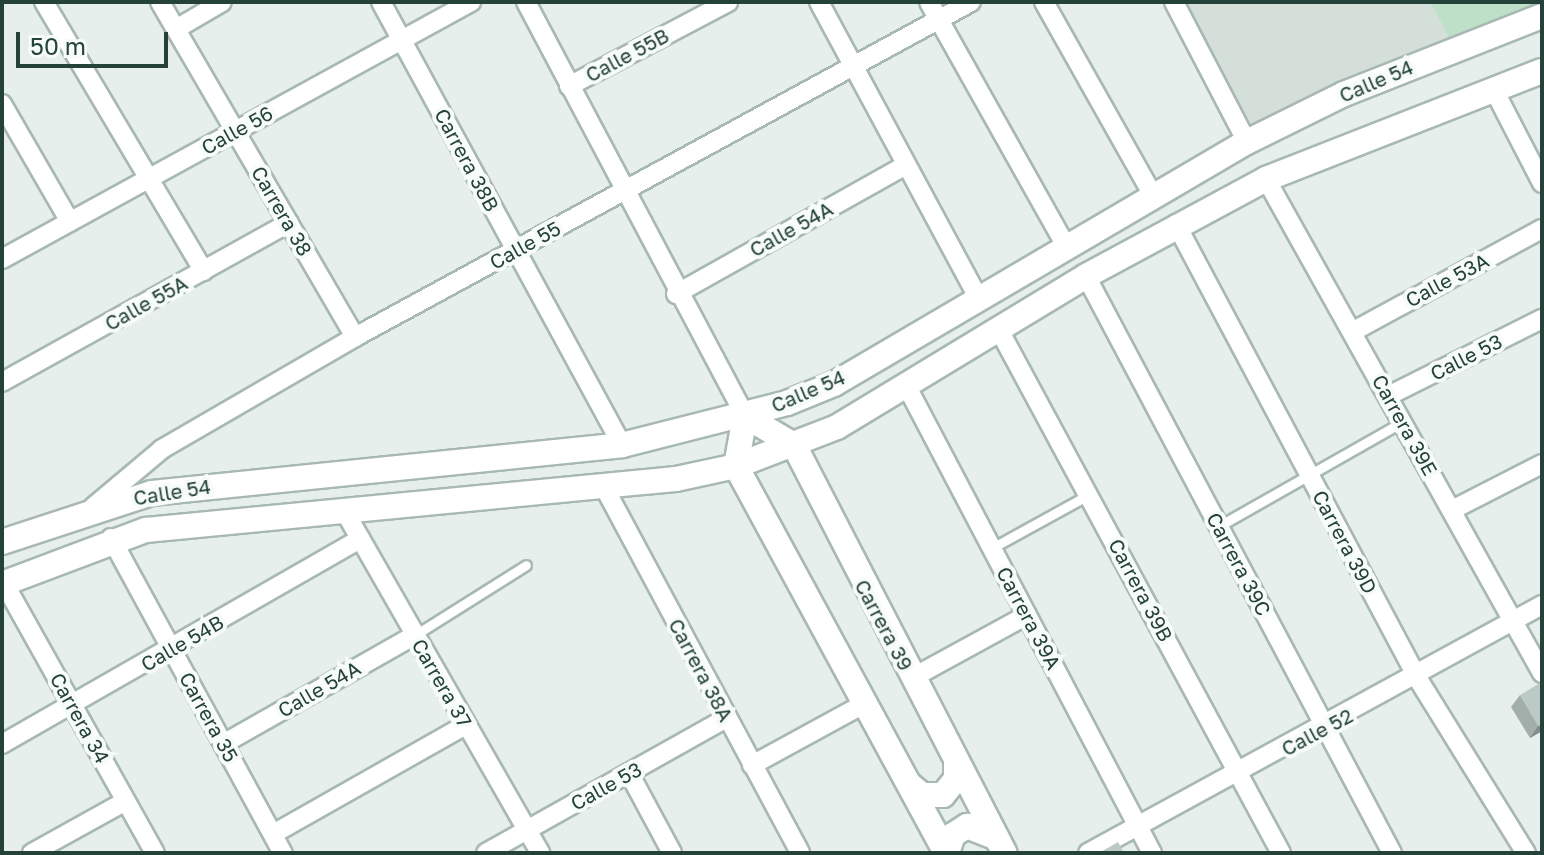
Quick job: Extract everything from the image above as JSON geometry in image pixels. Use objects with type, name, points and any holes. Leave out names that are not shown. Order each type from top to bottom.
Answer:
[{"type":"main road","name":"Calle 54","points":[[2,542],[93,507],[221,484],[622,445],[745,416],[834,384],[1247,142],[1358,88],[1542,16]]},
{"type":"main road","name":"Calle 54","points":[[3,584],[111,538],[218,520],[345,512],[676,479],[736,466],[837,427],[1086,276],[1176,224],[1266,179],[1542,71]]},
{"type":"main road","points":[[794,445],[745,416],[736,466],[946,853]]},
{"type":"main road","points":[[818,498],[815,457],[837,427]]},
{"type":"main road","name":"Carrera 39","points":[[794,445],[818,498],[1001,846]]},
{"type":"main road","points":[[676,479],[715,478],[761,511]]},
{"type":"main road","points":[[910,785],[922,795],[943,795],[956,779],[956,763]]},
{"type":"main road","points":[[946,853],[953,835],[967,826],[1001,846]]},
{"type":"street","points":[[44,2],[204,271]]},
{"type":"street","name":"Carrera 38","points":[[160,2],[355,337]]},
{"type":"street","points":[[176,29],[222,2]]},
{"type":"street","name":"Carrera 38B","points":[[381,2],[622,445]]},
{"type":"street","name":"Calle 56","points":[[2,259],[471,2]]},
{"type":"street","points":[[526,2],[676,294],[745,416]]},
{"type":"street","name":"Calle 55B","points":[[569,86],[728,2]]},
{"type":"street","points":[[819,2],[979,299]]},
{"type":"street","points":[[929,2],[1067,248]]},
{"type":"street","name":"Calle 55","points":[[93,507],[162,449],[355,337],[971,2]]},
{"type":"street","points":[[1044,2],[1154,197]]},
{"type":"street","points":[[1174,2],[1247,142]]},
{"type":"street","points":[[1493,88],[1542,183]]},
{"type":"street","points":[[2,104],[10,138],[70,222]]},
{"type":"street","name":"Calle 54A","points":[[676,294],[906,165]]},
{"type":"street","name":"Carrera 39E","points":[[1266,179],[1390,395],[1402,422],[1542,673]]},
{"type":"street","name":"Calle 55A","points":[[2,382],[289,223]]},
{"type":"street","name":"Carrera 39D","points":[[1176,224],[1418,679],[1526,853]]},
{"type":"street","name":"Calle 53A","points":[[1352,332],[1542,229]]},
{"type":"street","name":"Carrera 39C","points":[[1086,276],[1392,853]]},
{"type":"street","name":"Calle 53","points":[[1390,395],[1542,319]]},
{"type":"street","name":"Carrera 39B","points":[[998,328],[1281,853]]},
{"type":"street","name":"Carrera 39A","points":[[905,383],[1152,853]]},
{"type":"street","points":[[1452,510],[1542,464]]},
{"type":"street","name":"Carrera 38A","points":[[603,485],[800,853]]},
{"type":"street","name":"Carrera 37","points":[[345,512],[540,853]]},
{"type":"street","name":"Carrera 35","points":[[111,538],[283,853]]},
{"type":"street","name":"Calle 54B","points":[[2,744],[172,650],[360,539]]},
{"type":"street","name":"Carrera 34","points":[[3,584],[155,853]]},
{"type":"street","name":"Calle 52","points":[[1088,853],[1418,679],[1542,605]]},
{"type":"street","points":[[912,678],[1027,615]]},
{"type":"street","name":"Calle 54A","points":[[223,744],[415,635]]},
{"type":"street","points":[[752,765],[864,704]]},
{"type":"street","name":"Calle 53","points":[[486,853],[727,718]]},
{"type":"street","points":[[273,834],[466,725]]},
{"type":"street","points":[[629,773],[672,853]]},
{"type":"street","points":[[32,853],[126,801]]},
{"type":"lane","points":[[1219,526],[1402,422]]},
{"type":"lane","points":[[992,548],[1090,494]]},
{"type":"lane","points":[[415,635],[526,565]]},
{"type":"shaded area","points":[[1174,2],[1430,2],[1454,48],[1247,142]]},
{"type":"green space","points":[[1430,2],[1542,2],[1542,16],[1454,48]]},
{"type":"building","points":[[1542,682],[1542,724],[1538,726],[1520,695]]},
{"type":"building","points":[[1118,842],[1124,853],[1099,853]]}]
